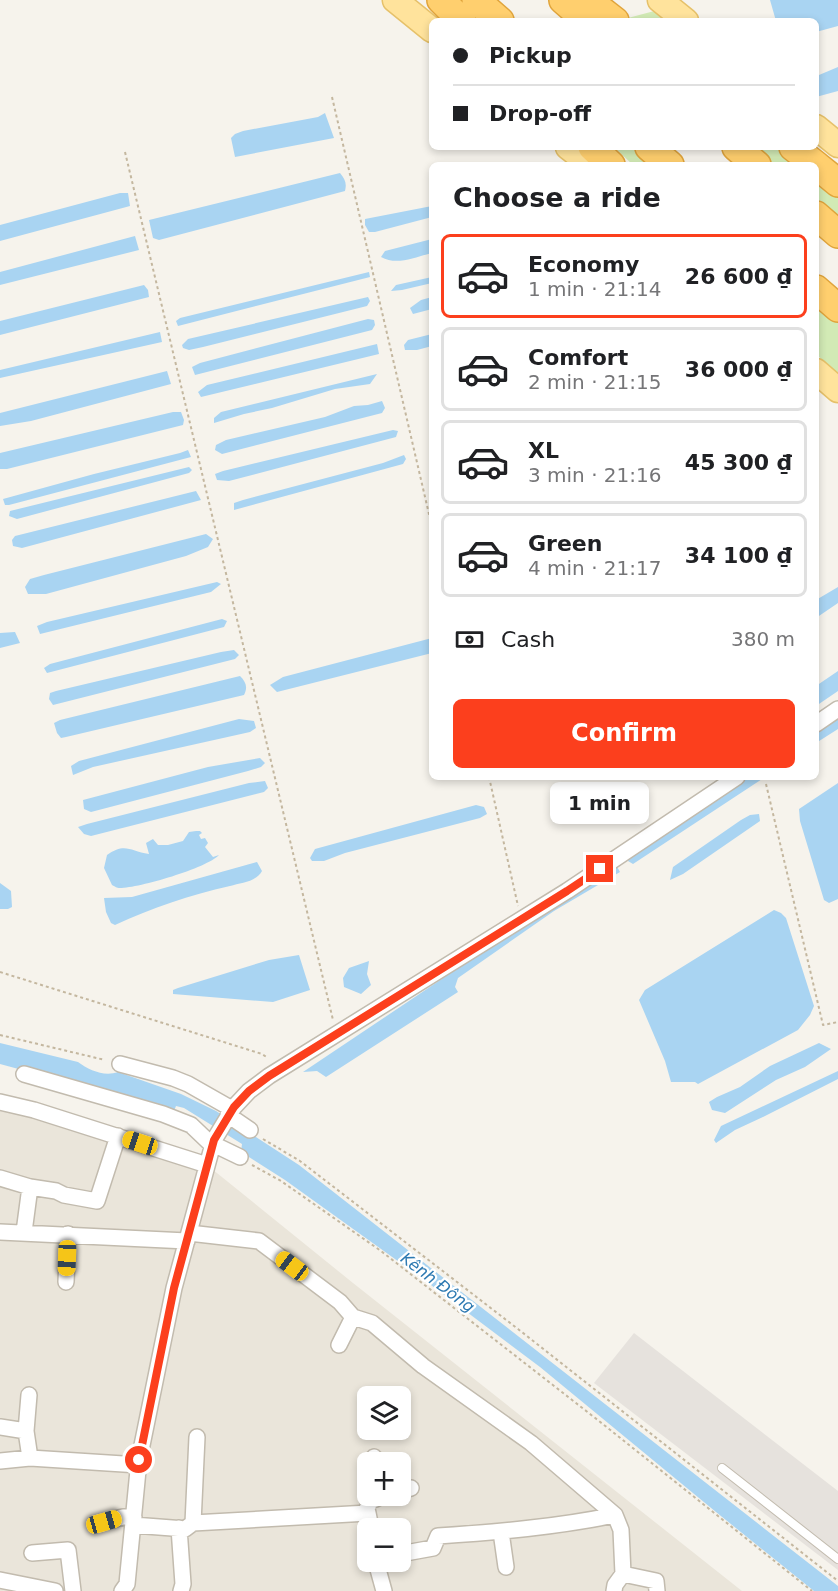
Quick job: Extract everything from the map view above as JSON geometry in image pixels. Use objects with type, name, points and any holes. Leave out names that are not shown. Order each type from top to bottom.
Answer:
[{"type":"highway","points":[[441,0],[459,18]]},
{"type":"highway","points":[[476,0],[497,18]]},
{"type":"highway","points":[[563,0],[584,18]]},
{"type":"highway","points":[[588,0],[611,18]]},
{"type":"highway","points":[[595,150],[608,162]]},
{"type":"highway","points":[[652,150],[666,162]]},
{"type":"highway","points":[[740,150],[754,162]]},
{"type":"highway","points":[[797,150],[812,162]]},
{"type":"highway","points":[[819,167],[838,183]]},
{"type":"highway","points":[[819,218],[838,234]]},
{"type":"highway","points":[[819,292],[838,308]]},
{"type":"main road","points":[[395,0],[429,28]]},
{"type":"main road","points":[[660,0],[682,18]]},
{"type":"main road","points":[[819,129],[838,145]]},
{"type":"main road","points":[[572,150],[587,162]]},
{"type":"main road","points":[[819,374],[838,390]]},
{"type":"street","points":[[819,722],[838,709]]},
{"type":"street","points":[[122,1591],[127,1584],[139,1465],[174,1288],[213,1143],[230,1112],[249,1091],[280,1070],[567,891],[733,780]]},
{"type":"street","points":[[120,1064],[188,1084],[230,1112],[250,1130]]},
{"type":"street","points":[[24,1074],[163,1114],[191,1125],[213,1143],[240,1157]]},
{"type":"street","points":[[0,1102],[34,1110],[207,1165]]},
{"type":"street","points":[[0,1178],[30,1187],[97,1201],[118,1136]]},
{"type":"street","points":[[24,1232],[30,1187]]},
{"type":"street","points":[[0,1232],[260,1241],[340,1302],[353,1317],[372,1323],[423,1366],[531,1443],[615,1515],[621,1530],[623,1575],[615,1585],[614,1591]]},
{"type":"street","points":[[66,1282],[68,1234]]},
{"type":"street","points":[[339,1345],[353,1317]]},
{"type":"street","points":[[28,1395],[26,1431],[30,1458]]},
{"type":"street","points":[[0,1427],[26,1431]]},
{"type":"street","points":[[181,1591],[197,1437]]},
{"type":"street","points":[[0,1461],[30,1458],[139,1465]]},
{"type":"street","points":[[411,1552],[433,1548],[438,1536],[571,1524],[615,1515]]},
{"type":"street","points":[[104,1522],[123,1517],[133,1521],[186,1526],[357,1521]]},
{"type":"street","points":[[501,1532],[506,1567]]},
{"type":"street","points":[[32,1553],[68,1550],[73,1591]]},
{"type":"street","points":[[379,1572],[384,1591]]},
{"type":"street","points":[[623,1575],[656,1581],[657,1591]]},
{"type":"street","points":[[0,1580],[55,1591]]},
{"type":"lane","points":[[722,1468],[838,1559]]},
{"type":"path","points":[[332,97],[429,514]]},
{"type":"path","points":[[125,152],[336,1035]]},
{"type":"path","points":[[490,780],[521,920]]},
{"type":"path","points":[[766,784],[824,1025],[838,1022]]},
{"type":"path","points":[[0,972],[262,1054],[280,1070]]},
{"type":"path","points":[[0,1035],[120,1064]]},
{"type":"path","points":[[250,1130],[300,1161],[838,1581]]},
{"type":"path","points":[[240,1157],[281,1181],[381,1251],[812,1591]]},
{"type":"shaded area","points":[[0,1102],[207,1165],[742,1591],[0,1591]]},
{"type":"shaded area","points":[[634,1333],[838,1491],[838,1570],[594,1383]]},
{"type":"green space","points":[[658,10],[667,18],[628,18]]},
{"type":"green space","points":[[617,150],[648,150],[662,162],[630,162]]},
{"type":"green space","points":[[749,150],[781,150],[795,162],[763,162]]},
{"type":"green space","points":[[819,182],[838,198],[838,225],[819,209]]},
{"type":"green space","points":[[819,295],[838,311],[838,375],[819,357]]},
{"type":"water","points":[[770,0],[838,0],[838,26],[819,31],[819,18],[775,18]]},
{"type":"water","points":[[838,67],[838,91],[819,96],[819,75]]},
{"type":"water","points":[[325,113],[334,138],[235,157],[231,138],[235,134],[318,117]]},
{"type":"water","points":[[340,173],[345,181],[345,191],[159,240],[153,238],[149,220]]},
{"type":"water","points":[[120,193],[128,193],[130,206],[0,241],[0,225]]},
{"type":"water","points":[[429,207],[429,218],[375,232],[369,232],[365,219]]},
{"type":"water","points":[[135,236],[139,250],[0,285],[0,272]]},
{"type":"water","points":[[429,240],[429,254],[413,258],[400,261],[387,260],[381,257],[385,251]]},
{"type":"water","points":[[369,272],[370,277],[178,326],[176,321],[180,318]]},
{"type":"water","points":[[429,278],[429,284],[391,291],[396,285]]},
{"type":"water","points":[[144,285],[149,297],[0,335],[0,321]]},
{"type":"water","points":[[368,297],[370,301],[367,306],[189,350],[183,348],[182,345],[188,339]]},
{"type":"water","points":[[429,298],[429,310],[413,314],[410,308],[421,300]]},
{"type":"water","points":[[368,319],[374,320],[375,325],[372,330],[195,375],[192,367],[200,363]]},
{"type":"water","points":[[160,332],[162,342],[0,378],[0,370]]},
{"type":"water","points":[[429,335],[429,347],[405,350],[404,345],[408,340]]},
{"type":"water","points":[[377,344],[379,354],[201,397],[198,392],[207,385]]},
{"type":"water","points":[[167,371],[171,384],[31,421],[0,426],[0,413]]},
{"type":"water","points":[[377,374],[370,384],[335,389],[214,423],[214,418],[221,412]]},
{"type":"water","points":[[382,401],[385,408],[382,413],[222,454],[215,450],[216,445],[226,440],[325,417],[354,406]]},
{"type":"water","points":[[181,412],[183,425],[0,469],[0,453]]},
{"type":"water","points":[[393,430],[398,431],[396,437],[229,481],[217,480],[215,474],[223,471]]},
{"type":"water","points":[[188,450],[191,457],[9,505],[5,505],[3,499],[94,474]]},
{"type":"water","points":[[404,455],[406,459],[403,464],[234,510],[234,503],[243,500],[383,463]]},
{"type":"water","points":[[189,467],[192,470],[189,473],[17,519],[9,516],[10,511]]},
{"type":"water","points":[[196,491],[201,500],[22,548],[13,546],[12,540],[15,536]]},
{"type":"water","points":[[206,534],[213,539],[208,547],[186,556],[46,594],[28,594],[25,587],[30,579]]},
{"type":"water","points":[[217,582],[221,584],[211,592],[40,634],[37,626],[47,622]]},
{"type":"water","points":[[838,587],[838,603],[819,616],[819,598]]},
{"type":"water","points":[[222,619],[227,621],[224,627],[47,673],[44,668],[50,664]]},
{"type":"water","points":[[15,632],[20,643],[0,648],[0,633]]},
{"type":"water","points":[[429,639],[429,654],[277,692],[270,685],[283,677]]},
{"type":"water","points":[[234,650],[239,655],[235,659],[53,705],[49,699],[50,693],[56,691]]},
{"type":"water","points":[[838,671],[838,691],[819,704],[819,684]]},
{"type":"water","points":[[240,676],[246,685],[244,695],[61,738],[54,723],[60,720]]},
{"type":"water","points":[[838,715],[838,729],[819,741],[819,728]]},
{"type":"water","points":[[239,719],[254,721],[256,728],[250,732],[93,767],[73,775],[71,766],[79,761]]},
{"type":"water","points":[[260,758],[265,763],[261,767],[248,771],[91,812],[84,809],[83,800],[208,767]]},
{"type":"water","points":[[742,780],[760,780],[633,864],[628,861],[629,856]]},
{"type":"water","points":[[265,781],[268,788],[264,792],[91,836],[84,834],[78,827],[249,783]]},
{"type":"water","points":[[838,783],[838,899],[829,903],[824,900],[800,821],[799,809]]},
{"type":"water","points":[[476,805],[484,807],[487,814],[480,818],[345,853],[324,861],[312,861],[310,858],[315,849]]},
{"type":"water","points":[[759,814],[760,821],[683,874],[670,880],[673,867],[741,820],[750,815]]},
{"type":"water","points":[[200,831],[201,839],[205,838],[208,843],[205,847],[213,857],[219,855],[212,860],[157,881],[120,888],[112,885],[104,868],[107,855],[113,851],[128,848],[149,854],[146,843],[153,839],[158,845],[168,845],[183,841],[189,832]]},
{"type":"water","points":[[257,862],[262,871],[248,882],[171,902],[115,925],[111,923],[106,912],[104,898],[132,897]]},
{"type":"water","points":[[615,863],[620,872],[554,911],[458,978],[455,987],[458,992],[326,1077],[317,1071],[303,1072]]},
{"type":"water","points":[[0,883],[11,891],[12,907],[8,909],[0,909]]},
{"type":"water","points":[[774,910],[786,918],[814,1006],[810,1015],[798,1030],[698,1084],[671,1082],[665,1061],[639,1000],[645,990]]},
{"type":"water","points":[[299,955],[310,990],[273,1002],[173,994],[173,990],[178,988],[269,960]]},
{"type":"water","points":[[369,961],[367,974],[371,985],[361,994],[344,987],[343,978],[349,968]]},
{"type":"water","name":"Kênh Đông","points":[[0,1043],[78,1062],[97,1072],[107,1074],[118,1072],[181,1094],[216,1111],[299,1165],[838,1586],[838,1591],[814,1591],[540,1367],[427,1282],[285,1180],[241,1152],[242,1144],[184,1108],[176,1106],[174,1111],[0,1064]]},
{"type":"water","points":[[819,1043],[831,1049],[805,1067],[776,1080],[725,1113],[712,1110],[709,1102],[740,1087],[770,1066]]},
{"type":"water","points":[[838,1071],[838,1079],[735,1130],[716,1143],[714,1140],[721,1126]]},
{"type":"route","points":[[139,1460],[174,1288],[214,1140],[234,1107],[249,1091],[269,1076],[600,869]]}]
